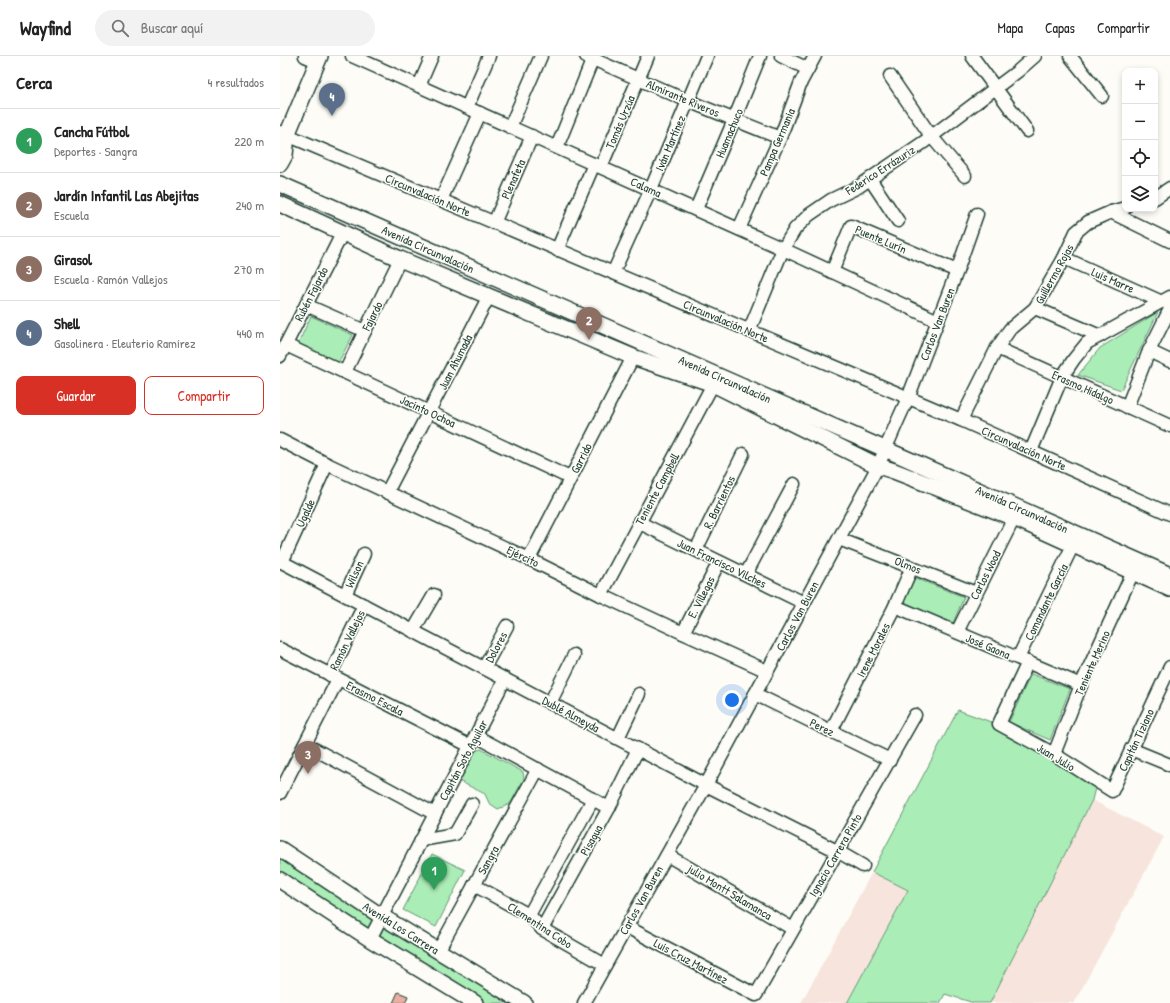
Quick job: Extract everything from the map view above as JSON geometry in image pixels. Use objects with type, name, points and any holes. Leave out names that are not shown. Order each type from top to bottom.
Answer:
[{"type":"main road","points":[[280,164],[285,155],[282,137],[314,58]]},
{"type":"main road","name":"Avenida Circunvalación","points":[[280,184],[1170,575]]},
{"type":"main road","name":"Avenida Circunvalación","points":[[280,204],[400,259],[633,357],[713,384],[878,466],[1014,518],[1170,589]]},
{"type":"main road","name":"Avenida Los Carrera","points":[[280,849],[381,916],[524,1003]]},
{"type":"main road","name":"Avenida Los Carrera","points":[[280,880],[370,939],[475,1003]]},
{"type":"street","name":"Calama","points":[[352,56],[369,59],[419,86],[783,248],[938,321]]},
{"type":"street","points":[[419,86],[432,56]]},
{"type":"street","points":[[467,107],[489,56]]},
{"type":"street","points":[[510,126],[541,56]]},
{"type":"street","name":"Tomás Urzúa","points":[[557,250],[648,56]]},
{"type":"street","name":"Iván Martínez","points":[[613,273],[651,189],[706,56]]},
{"type":"street","name":"Huamachuco","points":[[696,210],[760,56]]},
{"type":"street","points":[[781,56],[808,68]]},
{"type":"street","name":"Pampa Germania","points":[[739,229],[780,138],[801,82],[814,56]]},
{"type":"street","points":[[972,56],[1027,131]]},
{"type":"street","name":"Federico Errázuriz","points":[[749,331],[783,248],[795,229],[809,215],[831,200],[858,187],[870,179],[996,88],[1035,56]]},
{"type":"street","points":[[1070,56],[1102,96]]},
{"type":"street","points":[[557,147],[591,57]]},
{"type":"street","name":"Almirante Riveros","points":[[591,57],[688,101],[780,138]]},
{"type":"street","points":[[890,76],[931,136],[965,176]]},
{"type":"street","points":[[441,200],[480,113]]},
{"type":"street","name":"Plenafeta","points":[[494,223],[532,136]]},
{"type":"street","name":"Circunvalación Norte","points":[[282,137],[441,200],[961,420],[1170,514]]},
{"type":"street","points":[[870,179],[898,221]]},
{"type":"street","points":[[1158,196],[1170,188]]},
{"type":"street","name":"Guillermo Rojas","points":[[961,420],[997,348],[1010,329],[1035,308],[1064,258],[1076,232],[1088,222],[1122,209]]},
{"type":"street","points":[[1111,212],[1170,241]]},
{"type":"street","name":"Carlos Van Buren","points":[[584,1003],[706,785],[878,466],[908,398],[957,271],[977,214]]},
{"type":"street","name":"Puente Lurín","points":[[832,272],[851,226],[957,271]]},
{"type":"street","name":"Rubén Fajardo","points":[[280,356],[343,232]]},
{"type":"street","name":"Luis Marre","points":[[1064,258],[1166,304]]},
{"type":"street","name":"Fajardo","points":[[345,372],[400,259]]},
{"type":"street","name":"Juan Ahumada","points":[[387,492],[489,296]]},
{"type":"street","points":[[1031,451],[1062,377],[1087,343],[1166,304]]},
{"type":"street","points":[[1127,407],[1166,304]]},
{"type":"street","points":[[306,305],[365,331]]},
{"type":"street","points":[[1035,308],[1100,336]]},
{"type":"street","name":"Jacinto Ochoa","points":[[286,345],[570,478]]},
{"type":"street","name":"Erasmo Hidalgo","points":[[997,348],[1170,426]]},
{"type":"street","points":[[1149,351],[1170,361]]},
{"type":"street","name":"Garrido","points":[[529,559],[633,357]]},
{"type":"street","name":"Teniente Campbell","points":[[601,595],[713,384]]},
{"type":"street","name":"Ejército","points":[[280,440],[601,595],[768,671]]},
{"type":"street","name":"R. Barrientos","points":[[696,550],[743,454]]},
{"type":"street","name":"Ugalde","points":[[281,562],[328,464]]},
{"type":"street","points":[[746,574],[794,484]]},
{"type":"street","name":"Carlos Wood","points":[[957,632],[1014,518]]},
{"type":"street","name":"Juan Francisco Vilches","points":[[640,523],[746,574],[804,604]]},
{"type":"street","name":"Olmos","points":[[839,539],[976,593]]},
{"type":"street","name":"Comandante García","points":[[999,724],[1023,660],[1073,545]]},
{"type":"street","name":"Wilson","points":[[345,595],[364,554]]},
{"type":"street","name":"Dublé Almeyda","points":[[281,562],[706,785],[837,851],[863,866]]},
{"type":"street","name":"E. Villegas","points":[[683,633],[719,562]]},
{"type":"street","name":"Irene Morales","points":[[831,731],[895,606],[912,567]]},
{"type":"street","name":"Teniente Merino","points":[[1054,754],[1081,685],[1133,572]]},
{"type":"street","points":[[413,631],[434,595]]},
{"type":"street","name":"Ramón Vallejos","points":[[280,793],[305,744],[364,605]]},
{"type":"street","name":"José Gaona","points":[[895,606],[1081,685]]},
{"type":"street","name":"Dolores","points":[[484,668],[507,626]]},
{"type":"street","name":"Erasmo Escala","points":[[280,649],[334,677],[538,769],[609,808]]},
{"type":"street","points":[[550,703],[574,655]]},
{"type":"street","name":"Capitán Tiziano","points":[[1112,791],[1170,666]]},
{"type":"street","name":"Capitán Soto Aguilar","points":[[370,939],[505,680]]},
{"type":"street","points":[[618,738],[638,694]]},
{"type":"street","name":"Perez","points":[[755,694],[890,760]]},
{"type":"street","name":"Ignacio Carrera Pinto","points":[[756,995],[915,715]]},
{"type":"street","name":"Juan Julio","points":[[999,724],[1054,754],[1112,791]]},
{"type":"street","points":[[305,744],[435,814]]},
{"type":"street","name":"Pisagua","points":[[542,929],[609,808],[638,749]]},
{"type":"street","points":[[1131,749],[1170,765]]},
{"type":"street","name":"Sangra","points":[[438,951],[538,769]]},
{"type":"street","name":"Pisagua","points":[[529,916],[593,799]]},
{"type":"street","points":[[421,840],[455,834],[472,804]]},
{"type":"street","name":"julio Montt Salamanca","points":[[667,854],[793,929]]},
{"type":"street","name":"Clementina Cobo","points":[[474,885],[529,916],[542,929],[606,965]]},
{"type":"street","name":"Luis Cruz Martínez","points":[[627,927],[756,995]]},
{"type":"shaded area","points":[[1092,800],[1164,837],[1074,1003],[990,1003]]},
{"type":"shaded area","points":[[872,872],[908,890],[847,1003],[801,1003]]},
{"type":"green space","points":[[1158,312],[1121,390],[1078,375],[1100,348]]},
{"type":"green space","points":[[311,316],[353,335],[338,363],[297,346]]},
{"type":"green space","points":[[915,578],[964,597],[953,623],[903,603]]},
{"type":"green space","points":[[1031,674],[1070,689],[1050,740],[1009,722]]},
{"type":"green space","points":[[958,710],[991,722],[1048,756],[1095,788],[1092,800],[990,1003],[974,1003],[945,994],[940,1003],[847,1003],[908,890],[872,872]]},
{"type":"green space","points":[[481,749],[523,772],[524,779],[510,804],[498,809],[489,803],[485,794],[459,781],[475,751]]},
{"type":"green space","points":[[280,852],[519,1003],[481,1003],[280,877]]},
{"type":"green space","points":[[432,854],[465,870],[436,927],[403,910]]},
{"type":"building","points":[[398,992],[408,996],[405,1003],[393,1003]]},
{"type":"place","name":"Shell","points":[[332,116]]},
{"type":"place","name":"Jardín Infantil Las Abejitas","points":[[589,340]]},
{"type":"place","name":"Girasol","points":[[308,774]]},
{"type":"place","name":"Cancha Fútbol","points":[[434,890]]}]
